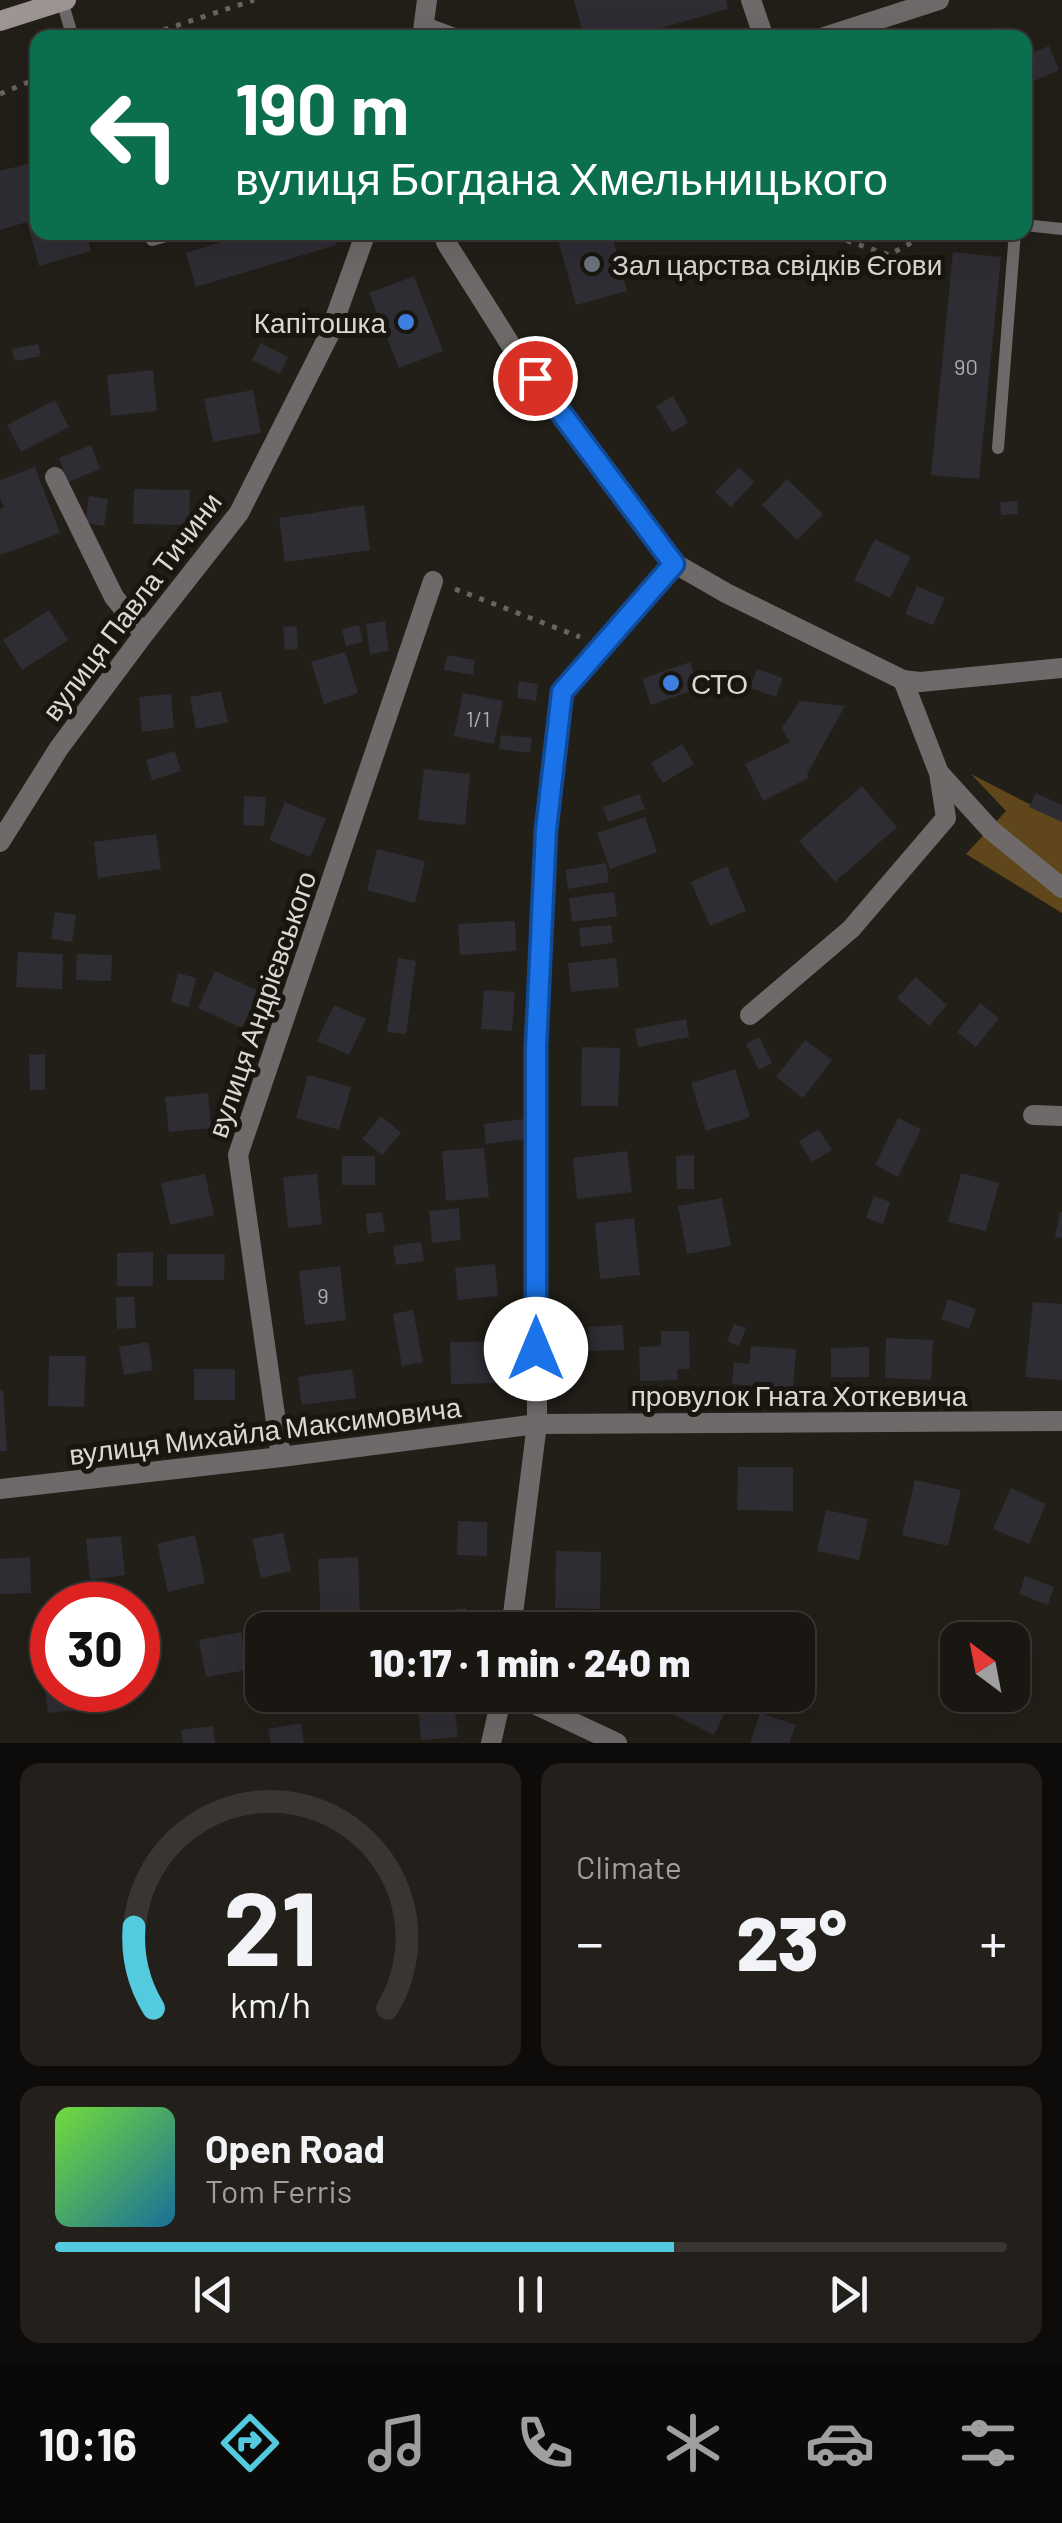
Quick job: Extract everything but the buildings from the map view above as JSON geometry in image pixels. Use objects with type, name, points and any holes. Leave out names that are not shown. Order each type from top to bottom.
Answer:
[{"type":"main road","points":[[0,21],[64,1]]},
{"type":"street","points":[[423,30],[427,0]]},
{"type":"street","points":[[750,0],[761,30]]},
{"type":"street","points":[[846,30],[938,0]]},
{"type":"street","name":"вулиця Павла Тичини","points":[[0,842],[58,748],[239,513],[329,334],[363,240]]},
{"type":"street","points":[[445,240],[512,347],[674,564],[726,594],[902,680],[920,682],[1062,668]]},
{"type":"street","points":[[56,477],[114,598],[144,634]]},
{"type":"street","points":[[513,1612],[536,1424],[536,1048],[546,830],[562,692],[674,564]]},
{"type":"street","name":"вулиця Андрієвського","points":[[281,1457],[238,1155],[434,581]]},
{"type":"street","points":[[750,1015],[850,929],[946,818],[939,773],[902,680]]},
{"type":"street","points":[[939,773],[990,830],[1062,888]]},
{"type":"street","points":[[1033,1115],[1062,1116]]},
{"type":"street","name":"провулок Гната Хоткевича","points":[[536,1424],[1062,1421]]},
{"type":"street","name":"вулиця Михайла Максимовича","points":[[0,1488],[536,1424]]},
{"type":"street","points":[[491,1743],[498,1712]]},
{"type":"street","points":[[551,1712],[617,1743]]},
{"type":"lane","points":[[64,1],[71,30]]},
{"type":"lane","points":[[1032,226],[1062,229]]},
{"type":"lane","points":[[998,448],[1015,240]]},
{"type":"path","points":[[164,30],[254,0]]},
{"type":"path","points":[[0,94],[30,81]]},
{"type":"path","points":[[845,240],[890,256],[917,240]]},
{"type":"path","points":[[434,581],[602,644]]},
{"type":"shaded area","points":[[971,774],[1062,821],[1062,913],[966,854],[1006,811]]},
{"type":"place","name":"Зал царства свідків Єгови","points":[[592,264]]},
{"type":"place","name":"Капітошка","points":[[406,322]]},
{"type":"place","name":"СТО","points":[[671,683]]},
{"type":"route","points":[[535,378],[674,564],[562,692],[546,830],[536,1048],[536,1349]]}]
